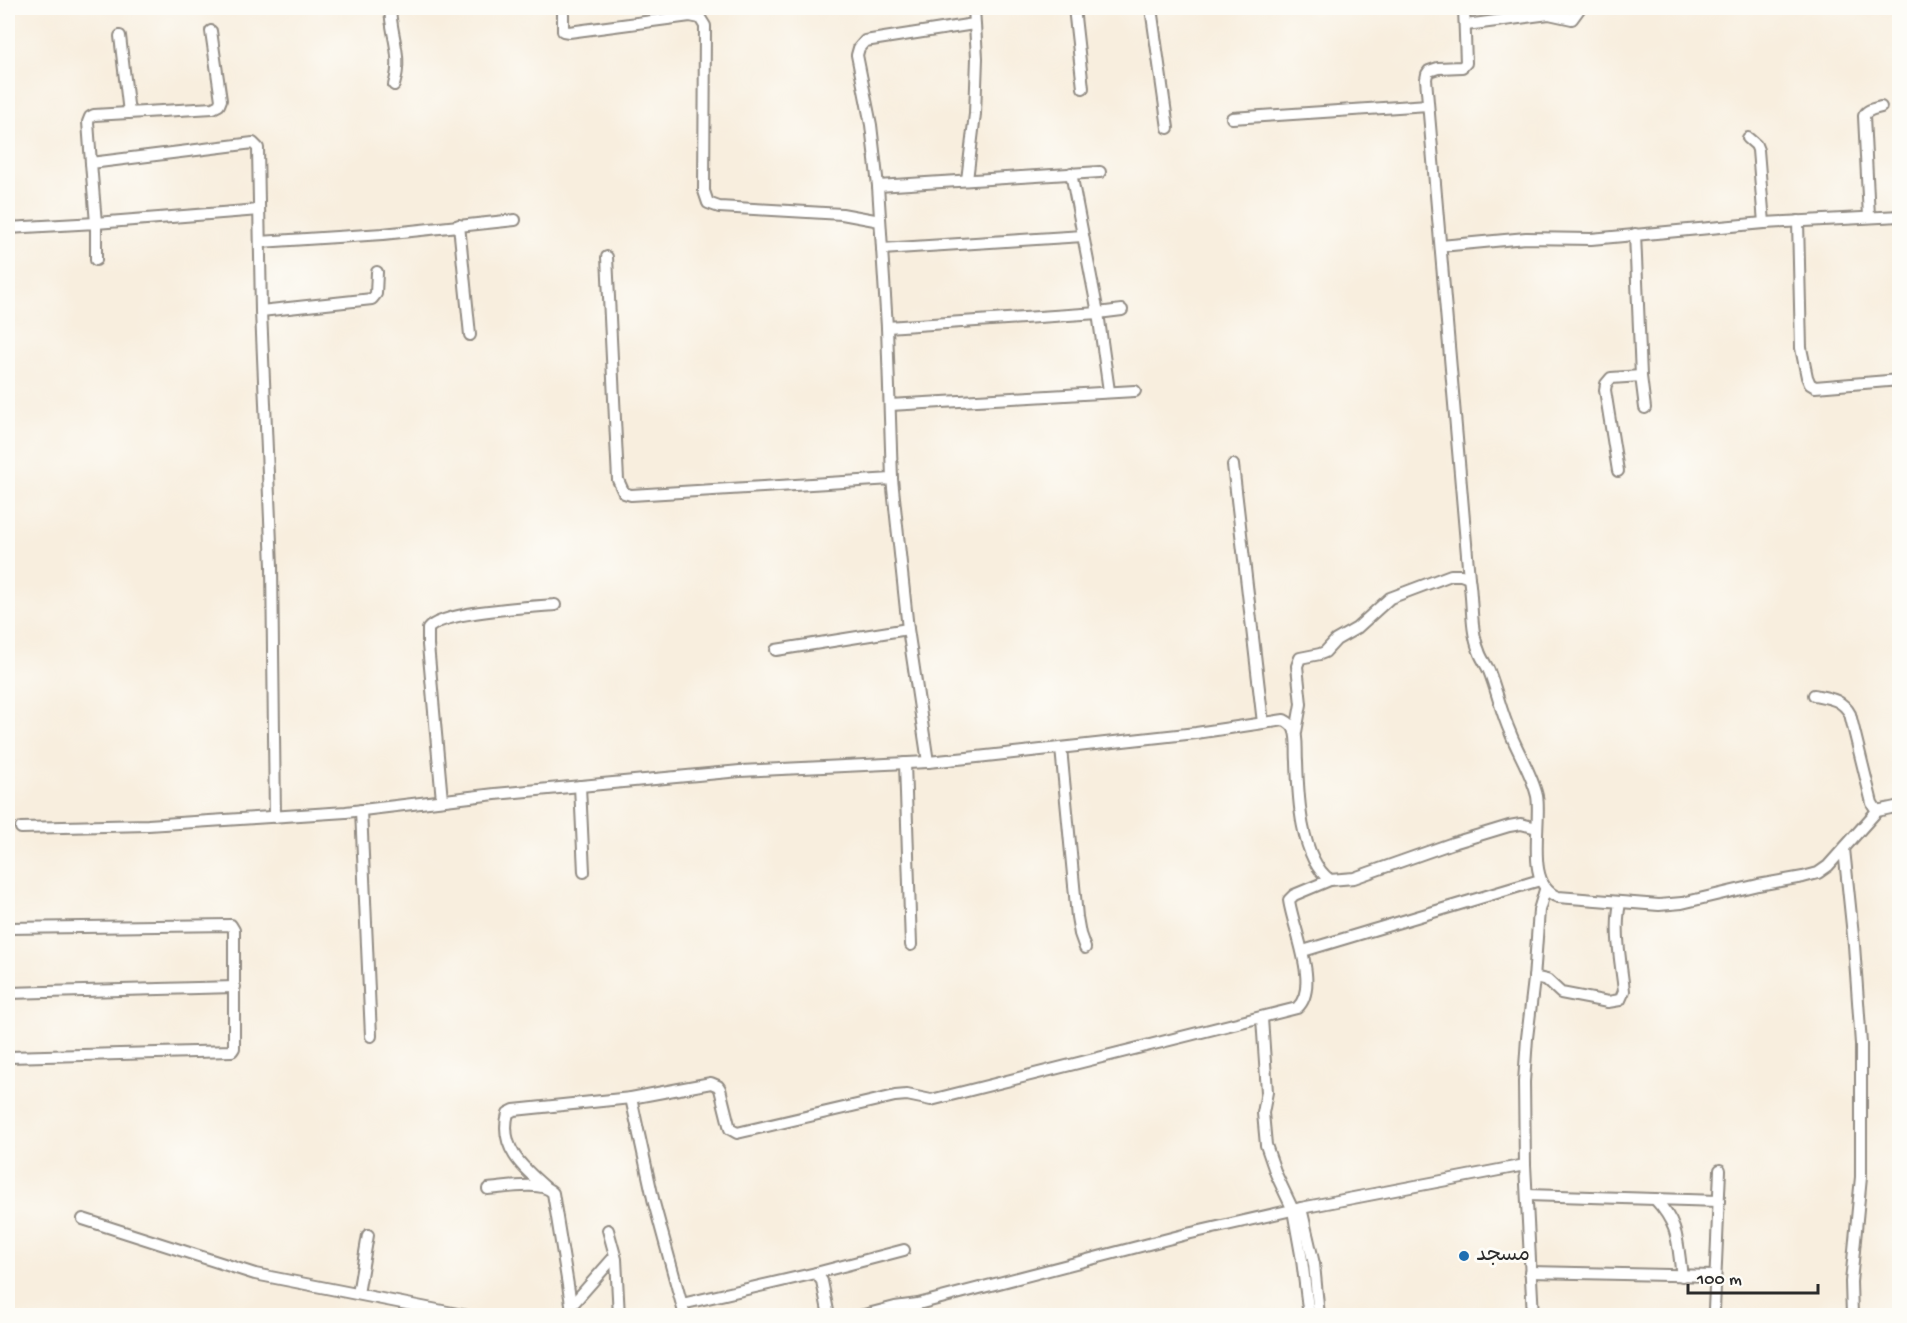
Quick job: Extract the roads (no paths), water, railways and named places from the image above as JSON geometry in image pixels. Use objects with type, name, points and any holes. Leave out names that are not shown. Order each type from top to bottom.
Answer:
[{"type":"street","points":[[390,8],[397,47],[398,69],[394,85]]},
{"type":"street","points":[[563,8],[563,31],[569,32],[690,16],[700,18],[705,26],[704,191],[708,203],[719,207],[859,216],[880,221]]},
{"type":"street","points":[[967,180],[975,114],[974,8]]},
{"type":"street","points":[[1074,8],[1083,88]]},
{"type":"street","points":[[1151,8],[1168,128]]},
{"type":"street","points":[[1464,8],[1466,63],[1462,67],[1438,68],[1429,71],[1426,79],[1468,578],[1472,598],[1473,634],[1509,729],[1534,785],[1538,810],[1537,828],[1542,885],[1524,1082],[1533,1316]]},
{"type":"street","points":[[1466,25],[1549,15],[1572,19],[1580,8]]},
{"type":"street","points":[[928,762],[908,629],[892,479],[878,186],[871,125],[858,64],[858,48],[865,41],[874,38],[974,24]]},
{"type":"street","points":[[96,260],[96,223],[88,122],[90,117],[213,108],[219,105],[221,99],[211,31]]},
{"type":"street","points":[[120,36],[129,113]]},
{"type":"street","points":[[1232,118],[1428,105]]},
{"type":"street","points":[[1869,217],[1864,116],[1866,112],[1881,107]]},
{"type":"street","points":[[1748,138],[1758,150],[1764,223]]},
{"type":"street","points":[[92,163],[254,143],[259,152],[261,311],[272,566],[275,817]]},
{"type":"street","points":[[878,186],[1100,172]]},
{"type":"street","points":[[1071,173],[1098,313],[1109,391]]},
{"type":"street","points":[[8,228],[259,210]]},
{"type":"street","points":[[1441,246],[1526,238],[1573,240],[1605,238],[1764,223],[1899,216]]},
{"type":"street","points":[[260,242],[383,234],[515,220]]},
{"type":"street","points":[[1798,221],[1801,340],[1810,384],[1815,387],[1899,380]]},
{"type":"street","points":[[459,225],[470,335]]},
{"type":"street","points":[[1635,234],[1641,376],[1645,408]]},
{"type":"street","points":[[882,249],[1083,236]]},
{"type":"street","points":[[607,257],[618,480],[624,493],[632,495],[892,479]]},
{"type":"street","points":[[261,311],[372,299],[376,294],[377,272]]},
{"type":"street","points":[[886,327],[1122,310]]},
{"type":"street","points":[[1618,471],[1605,390],[1606,384],[1611,378],[1641,376]]},
{"type":"street","points":[[890,405],[1135,391]]},
{"type":"street","points":[[1233,465],[1263,723]]},
{"type":"street","points":[[1330,880],[1322,874],[1315,862],[1302,819],[1296,732],[1301,704],[1297,666],[1300,658],[1325,652],[1336,640],[1357,628],[1390,598],[1451,575],[1468,578]]},
{"type":"street","points":[[442,801],[428,629],[436,621],[464,614],[555,605]]},
{"type":"street","points":[[777,650],[908,629]]},
{"type":"street","points":[[1814,695],[1835,700],[1846,706],[1872,803],[1877,811]]},
{"type":"street","points":[[21,828],[148,825],[275,817],[740,771],[928,762],[1196,734],[1284,720],[1289,722],[1296,732]]},
{"type":"street","points":[[1061,748],[1077,917],[1085,948]]},
{"type":"street","points":[[905,763],[911,945]]},
{"type":"street","points":[[580,786],[584,872]]},
{"type":"street","points":[[1542,885],[1551,895],[1558,897],[1659,905],[1682,903],[1803,877],[1818,873],[1828,866],[1877,811],[1899,806]]},
{"type":"street","points":[[361,810],[371,1036]]},
{"type":"street","points":[[572,1310],[555,1199],[551,1190],[521,1164],[511,1151],[506,1130],[508,1113],[513,1110],[632,1098],[714,1083],[722,1094],[730,1129],[736,1133],[895,1096],[907,1095],[930,1100],[1297,1008],[1305,997],[1306,985],[1303,951],[1290,908],[1290,899],[1330,880],[1354,878],[1509,826],[1521,824],[1537,828]]},
{"type":"street","points":[[1844,849],[1861,1044],[1861,1177],[1851,1282],[1852,1316]]},
{"type":"street","points":[[1303,951],[1542,885]]},
{"type":"street","points":[[1534,977],[1547,980],[1562,993],[1608,1002],[1620,1000],[1624,991],[1617,930],[1620,903]]},
{"type":"street","points":[[8,928],[231,925],[234,930],[235,987],[234,1048],[232,1051],[8,1057]]},
{"type":"street","points":[[8,993],[235,987]]},
{"type":"street","points":[[1262,1017],[1267,1092],[1263,1113],[1266,1145],[1276,1174],[1297,1209],[1314,1264],[1319,1316]]},
{"type":"street","points":[[632,1098],[654,1203],[684,1310],[904,1250]]},
{"type":"street","points":[[860,1316],[918,1304],[1187,1234],[1297,1209],[1526,1165]]},
{"type":"street","points":[[1714,1310],[1720,1170]]},
{"type":"street","points":[[488,1189],[545,1187]]},
{"type":"street","points":[[1527,1195],[1719,1201]]},
{"type":"street","points":[[1655,1199],[1663,1207],[1675,1228],[1679,1241],[1682,1276]]},
{"type":"street","points":[[1297,1209],[1309,1316]]},
{"type":"street","points":[[83,1219],[255,1274],[468,1316]]},
{"type":"street","points":[[608,1230],[615,1256],[619,1316]]},
{"type":"street","points":[[358,1293],[368,1235]]},
{"type":"street","points":[[572,1310],[615,1256]]},
{"type":"street","points":[[1530,1272],[1715,1276]]},
{"type":"street","points":[[816,1273],[822,1281],[829,1316]]},
{"type":"place","name":"مسجد","points":[[1464,1256]]}]
